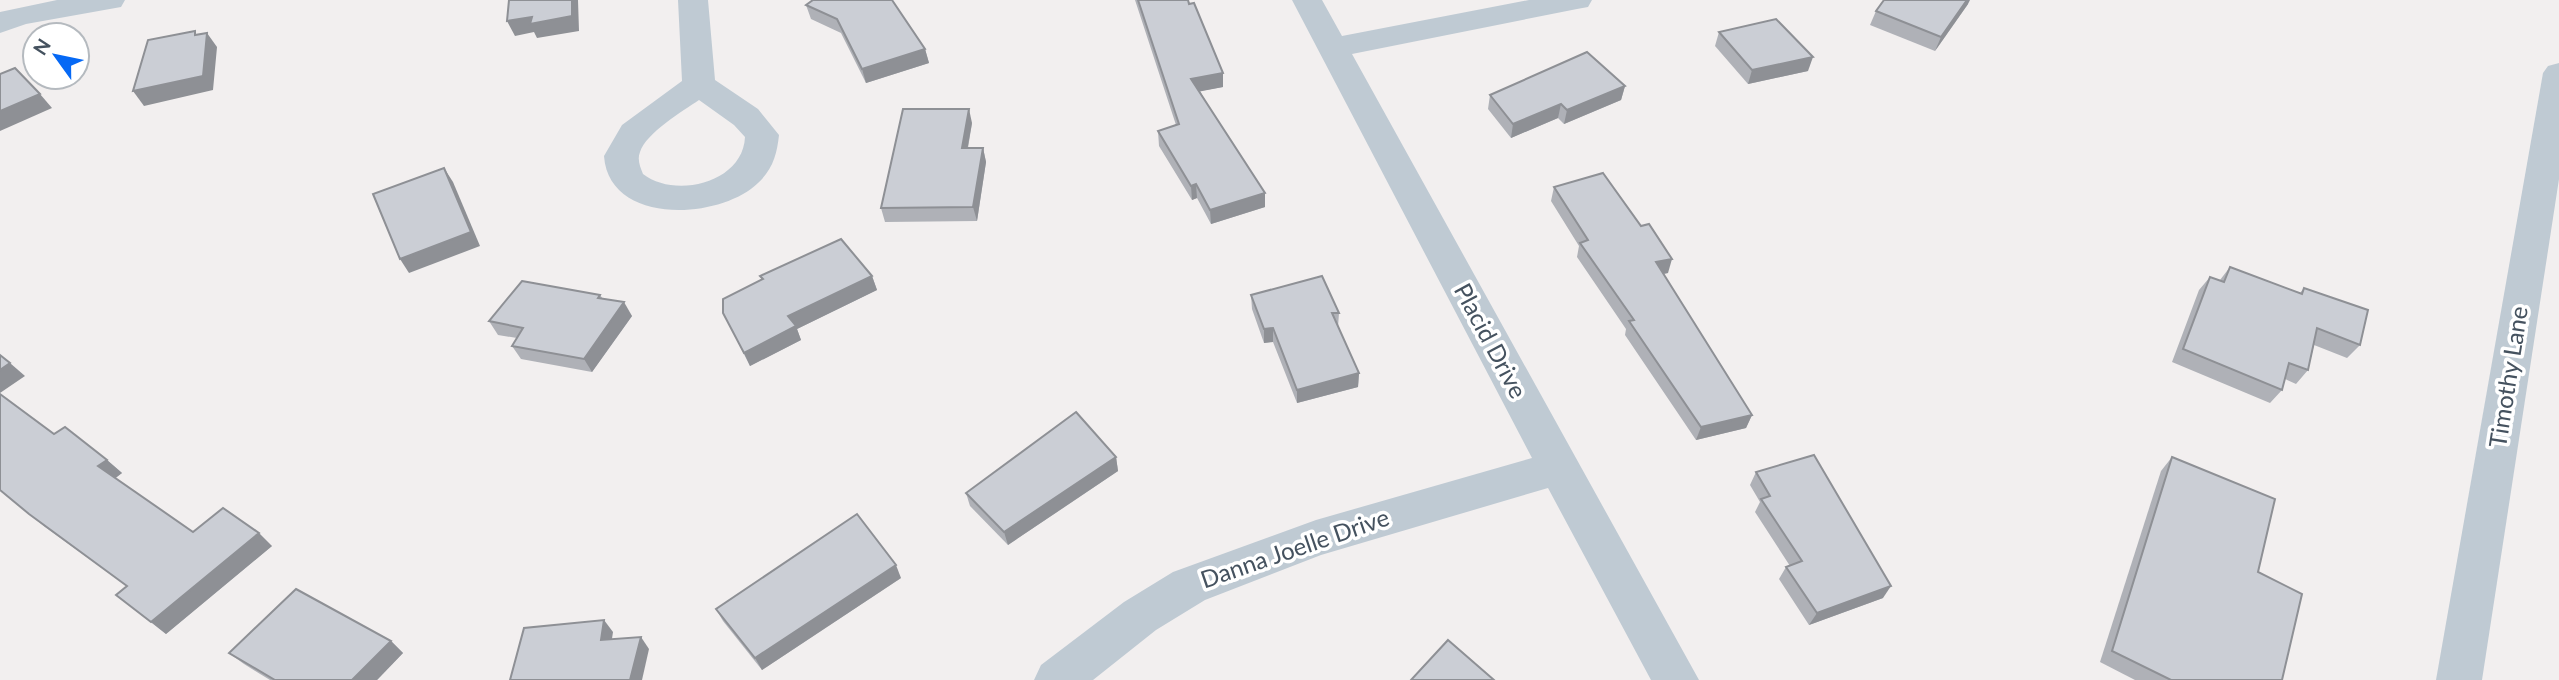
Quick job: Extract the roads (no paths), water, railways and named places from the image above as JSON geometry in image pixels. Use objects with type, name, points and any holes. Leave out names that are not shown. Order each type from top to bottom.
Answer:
[{"type":"street","points":[[0,23],[20,16],[110,0]]},
{"type":"street","points":[[693,0],[699,85]]},
{"type":"street","name":"Placid Drive","points":[[1307,0],[1558,468],[1676,680]]},
{"type":"street","points":[[1334,48],[1577,0]]},
{"type":"street","name":"Timothy Lane","points":[[2459,680],[2559,73]]},
{"type":"street","name":"Danna Joelle Drive","points":[[1057,680],[1139,616],[1189,586],[1316,538],[1558,468]]}]
